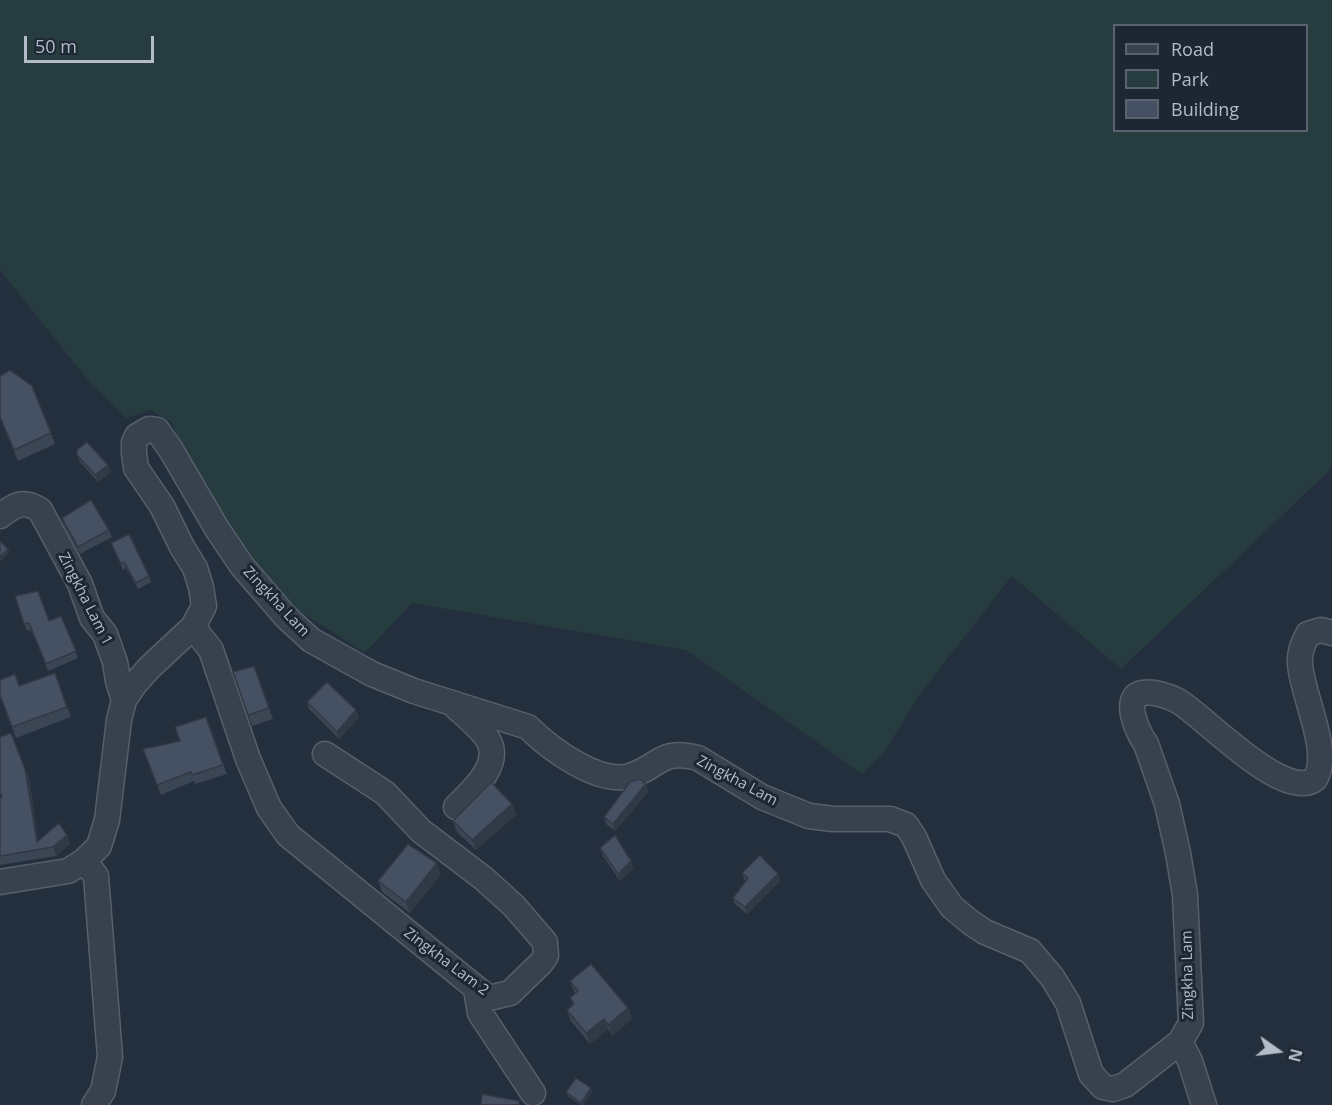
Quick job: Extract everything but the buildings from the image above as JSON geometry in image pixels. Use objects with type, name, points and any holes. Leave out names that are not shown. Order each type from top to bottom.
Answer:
[{"type":"street","name":"Zingkha Lam","points":[[0,882],[68,871],[84,861],[99,846],[107,820],[119,720],[124,700],[149,668],[193,627],[204,606],[195,568],[162,506],[136,468],[134,442],[137,436],[149,429],[157,430],[236,557],[286,617],[311,640],[372,674],[414,691],[528,728],[575,762],[613,778],[635,774],[656,761],[670,756],[689,756],[698,758],[762,797],[808,816],[833,819],[890,819],[906,825],[914,837],[933,880],[952,907],[985,932],[1030,951],[1052,977],[1068,1003],[1091,1074],[1103,1096],[1125,1085],[1180,1042],[1191,1023],[1185,895],[1167,804],[1146,744],[1136,726],[1132,710],[1135,699],[1139,694],[1144,693],[1178,700],[1236,749],[1268,770],[1289,780],[1309,782],[1316,778],[1323,768],[1327,751],[1324,729],[1308,693],[1300,667],[1300,656],[1308,634],[1321,630],[1332,633]]},
{"type":"street","name":"Zingkha Lam 1","points":[[3,505],[31,504],[40,510],[80,584],[92,618],[105,634],[115,662],[124,700]]},
{"type":"street","name":"Zingkha Lam 2","points":[[193,627],[211,650],[248,759],[269,808],[288,835],[476,989],[486,996],[493,997],[510,993],[542,963],[546,956],[545,942],[514,906],[422,831],[385,793],[325,754]]},
{"type":"street","points":[[450,702],[489,740],[492,756],[479,783],[456,807]]},
{"type":"street","points":[[84,861],[96,876],[110,1057],[103,1091],[94,1105]]},
{"type":"street","points":[[476,989],[480,1013],[533,1093]]},
{"type":"street","points":[[1180,1042],[1190,1061],[1204,1105]]},
{"type":"green space","points":[[0,0],[1332,0],[1332,468],[1121,669],[1012,576],[920,694],[883,754],[862,774],[686,650],[412,603],[365,653],[290,605],[233,537],[192,467],[171,422],[151,410],[126,418],[91,384],[0,270]]}]
